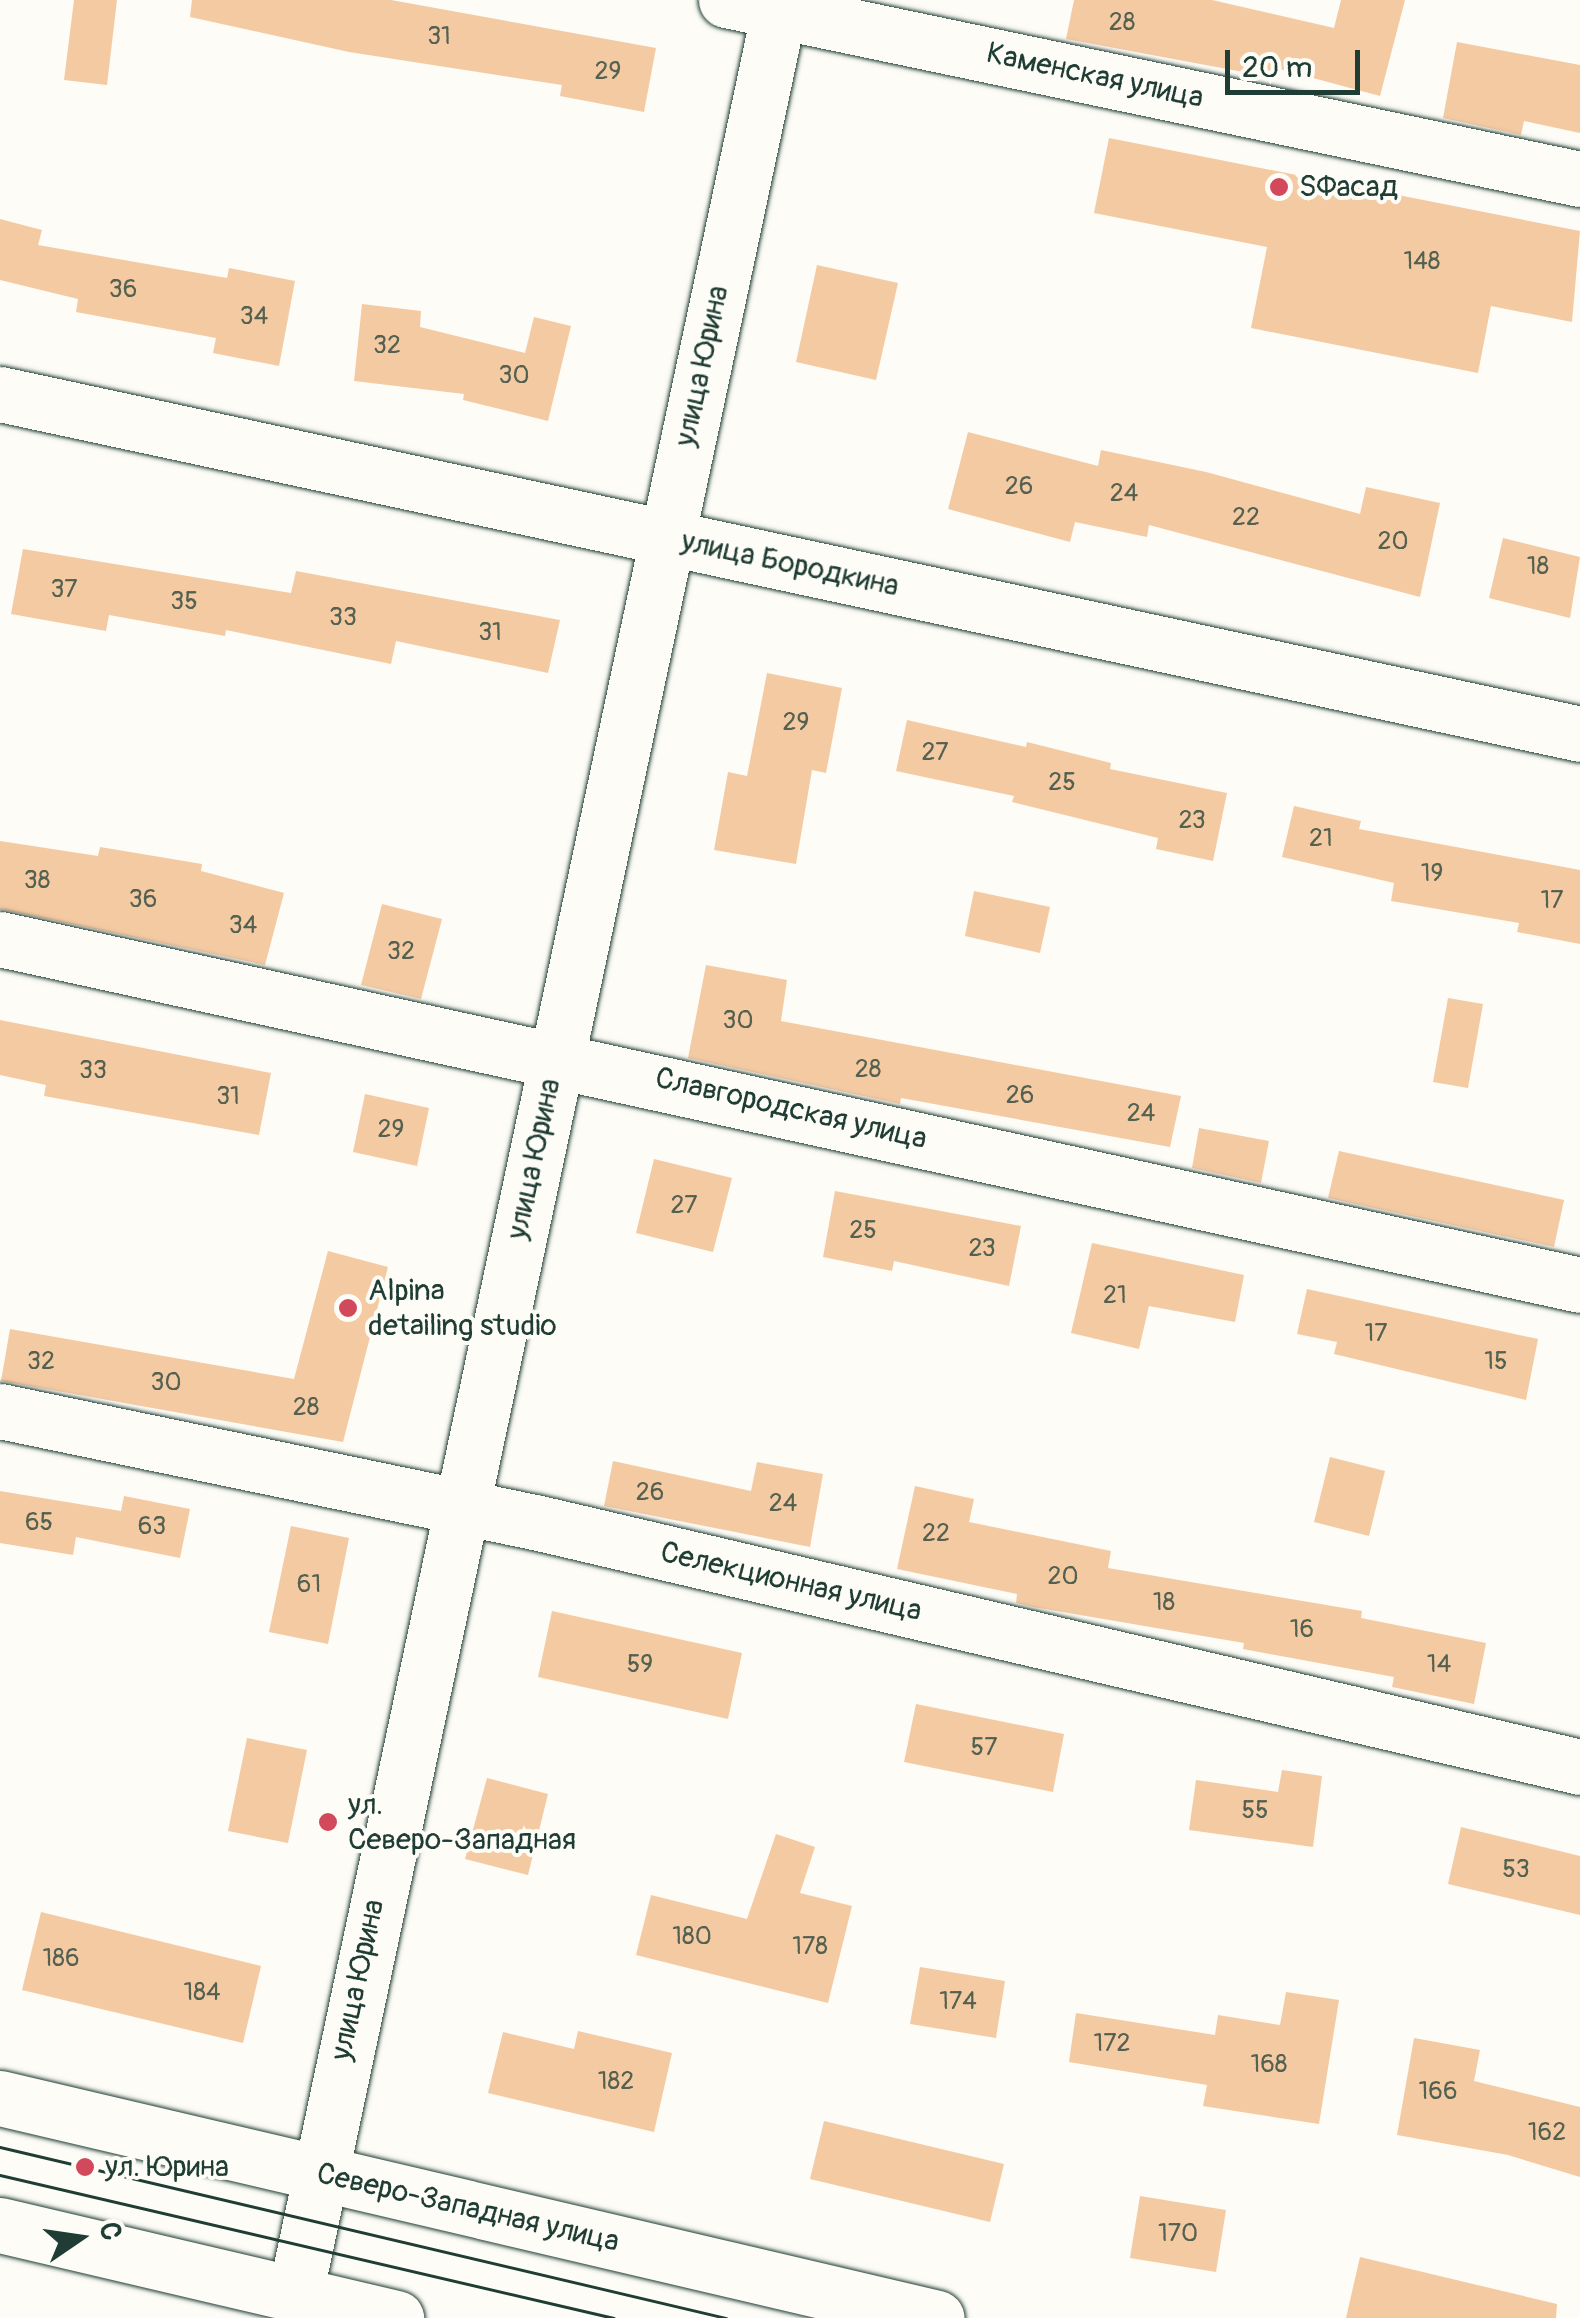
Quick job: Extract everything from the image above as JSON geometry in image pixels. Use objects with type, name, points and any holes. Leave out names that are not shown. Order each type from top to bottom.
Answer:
[{"type":"street","name":"Каменская улица","points":[[762,3],[1580,179]]},
{"type":"street","name":"улица Юрина","points":[[293,2307],[318,2173],[665,537],[762,3]]},
{"type":"street","name":"улица Бородкина","points":[[0,394],[1580,734]]},
{"type":"street","name":"Славгородская улица","points":[[0,939],[556,1056],[1580,1285]]},
{"type":"street","name":"Селекционная улица","points":[[0,1411],[460,1507],[1580,1767]]},
{"type":"street","name":"Северо-Западная улица","points":[[0,2098],[937,2318]]},
{"type":"street","points":[[0,2224],[293,2307],[396,2318]]},
{"type":"building","points":[[74,0],[117,0],[107,85],[64,80]]},
{"type":"building","points":[[192,0],[391,0],[656,48],[644,112],[560,96],[562,85],[349,52],[190,17]]},
{"type":"building","points":[[1074,0],[1212,0],[1334,28],[1341,0],[1405,0],[1380,96],[1272,67],[1270,77],[1066,39]]},
{"type":"building","points":[[1457,42],[1580,65],[1580,133],[1524,121],[1521,135],[1443,118]]},
{"type":"building","points":[[1109,138],[1580,231],[1572,322],[1491,306],[1478,373],[1251,328],[1267,247],[1094,213]]},
{"type":"building","points":[[0,219],[42,230],[38,245],[227,278],[229,268],[295,281],[279,366],[213,353],[216,338],[76,312],[78,299],[0,280]]},
{"type":"building","points":[[817,265],[898,283],[876,380],[796,362]]},
{"type":"building","points":[[362,304],[421,311],[420,327],[525,353],[534,317],[571,326],[548,421],[463,400],[464,394],[354,381]]},
{"type":"building","points":[[968,432],[1098,466],[1101,450],[1206,472],[1360,514],[1366,487],[1440,503],[1420,597],[1149,525],[1147,537],[1075,522],[1070,542],[948,509]]},
{"type":"building","points":[[1503,538],[1580,557],[1570,618],[1489,598]]},
{"type":"building","points":[[23,549],[291,593],[296,571],[560,620],[548,673],[396,641],[391,664],[226,630],[225,636],[109,615],[106,631],[11,614]]},
{"type":"building","points":[[767,673],[842,688],[826,773],[812,770],[796,864],[714,850],[728,772],[747,776]]},
{"type":"building","points":[[907,720],[1026,747],[1027,742],[1111,763],[1110,769],[1227,793],[1213,861],[1156,849],[1158,838],[1012,802],[1014,796],[896,771]]},
{"type":"building","points":[[1294,806],[1361,821],[1359,829],[1580,870],[1580,944],[1517,932],[1519,923],[1391,901],[1394,883],[1282,857]]},
{"type":"building","points":[[0,841],[98,856],[100,847],[202,864],[201,871],[284,893],[265,965],[0,909]]},
{"type":"building","points":[[974,891],[1050,907],[1040,953],[965,936]]},
{"type":"building","points":[[382,904],[442,919],[421,999],[361,985]]},
{"type":"building","points":[[706,965],[787,980],[781,1021],[1181,1096],[1170,1147],[901,1098],[900,1104],[688,1058]]},
{"type":"building","points":[[1448,998],[1483,1004],[1468,1088],[1433,1082]]},
{"type":"building","points":[[0,1020],[271,1073],[259,1135],[44,1096],[46,1085],[0,1075]]},
{"type":"building","points":[[365,1094],[429,1108],[417,1166],[353,1152]]},
{"type":"building","points":[[1199,1128],[1269,1141],[1261,1183],[1192,1168]]},
{"type":"building","points":[[1339,1151],[1564,1200],[1554,1247],[1328,1198]]},
{"type":"building","points":[[654,1159],[732,1178],[713,1252],[636,1233]]},
{"type":"building","points":[[835,1191],[1021,1226],[1009,1286],[894,1261],[892,1271],[823,1257]]},
{"type":"building","points":[[1092,1243],[1244,1275],[1235,1322],[1149,1306],[1139,1349],[1071,1333]]},
{"type":"building","points":[[328,1251],[388,1267],[343,1442],[1,1381],[10,1329],[294,1379]]},
{"type":"building","points":[[1307,1289],[1538,1339],[1526,1400],[1334,1354],[1337,1342],[1297,1334]]},
{"type":"building","points":[[1330,1457],[1385,1471],[1369,1536],[1314,1522]]},
{"type":"building","points":[[613,1461],[751,1491],[757,1462],[823,1474],[810,1547],[604,1506]]},
{"type":"building","points":[[915,1486],[974,1499],[969,1522],[1111,1551],[1108,1568],[1362,1611],[1361,1618],[1486,1643],[1474,1704],[1392,1687],[1394,1677],[1243,1649],[1244,1643],[1033,1607],[1016,1603],[1017,1594],[897,1569]]},
{"type":"building","points":[[0,1491],[121,1511],[124,1496],[190,1509],[180,1558],[76,1537],[73,1555],[0,1543]]},
{"type":"building","points":[[291,1526],[349,1538],[328,1644],[269,1632]]},
{"type":"building","points":[[552,1611],[742,1653],[728,1719],[538,1677]]},
{"type":"building","points":[[916,1704],[1064,1734],[1053,1792],[904,1762]]},
{"type":"building","points":[[247,1738],[307,1750],[288,1843],[228,1831]]},
{"type":"building","points":[[1282,1770],[1322,1776],[1313,1847],[1189,1830],[1196,1780],[1278,1792]]},
{"type":"building","points":[[487,1778],[548,1794],[528,1875],[465,1859]]},
{"type":"building","points":[[1461,1827],[1580,1856],[1580,1915],[1448,1884]]},
{"type":"building","points":[[776,1834],[815,1847],[800,1893],[852,1906],[828,2003],[636,1955],[651,1895],[747,1919]]},
{"type":"building","points":[[41,1912],[261,1966],[243,2043],[22,1990]]},
{"type":"building","points":[[920,1967],[1005,1981],[996,2038],[910,2024]]},
{"type":"building","points":[[1286,1992],[1339,2000],[1319,2124],[1203,2106],[1207,2085],[1069,2062],[1076,2013],[1215,2035],[1218,2015],[1280,2025]]},
{"type":"building","points":[[578,2031],[672,2053],[654,2132],[488,2093],[503,2032],[574,2049]]},
{"type":"building","points":[[1414,2038],[1480,2050],[1474,2081],[1580,2107],[1580,2177],[1508,2155],[1397,2135]]},
{"type":"building","points":[[824,2121],[1004,2164],[990,2222],[810,2179]]},
{"type":"building","points":[[1140,2196],[1226,2210],[1216,2272],[1130,2258]]},
{"type":"building","points":[[1360,2257],[1557,2304],[1556,2318],[1346,2318]]},
{"type":"tram line","points":[[0,2147],[726,2318]]},
{"type":"tram line","points":[[0,2175],[614,2318]]},
{"type":"place","name":"SФасад","points":[[1279,187]]},
{"type":"place","name":"Alpina detailing studio","points":[[348,1308]]},
{"type":"place","name":"ул. Северо-Западная","points":[[328,1822]]},
{"type":"place","name":"ул. Юрина","points":[[85,2167]]}]
